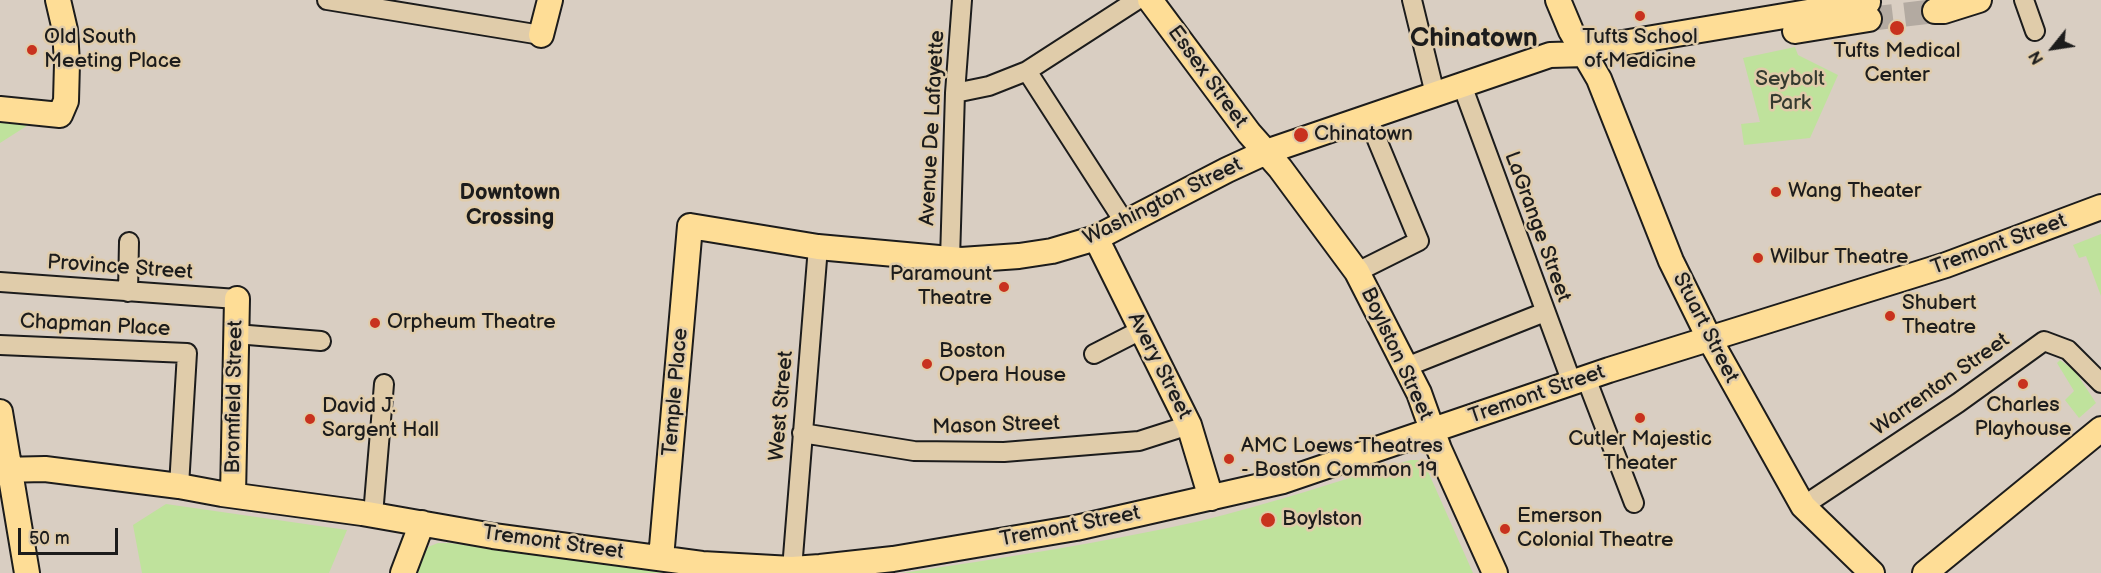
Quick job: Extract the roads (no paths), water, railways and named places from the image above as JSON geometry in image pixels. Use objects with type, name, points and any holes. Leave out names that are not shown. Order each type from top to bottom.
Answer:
[{"type":"main road","points":[[0,109],[60,115],[66,101],[67,63],[65,30],[58,0]]},
{"type":"main road","points":[[541,35],[550,0]]},
{"type":"main road","name":"Essex Street","points":[[1150,0],[1249,133],[1266,152]]},
{"type":"main road","name":"Stuart Street","points":[[1558,0],[1571,31],[1599,79],[1671,261],[1710,340],[1803,506],[1872,573]]},
{"type":"main road","points":[[1575,0],[1589,33],[1586,54]]},
{"type":"main road","points":[[1935,11],[1944,11],[1979,0]]},
{"type":"main road","name":"Washington Street","points":[[690,226],[818,247],[950,259],[981,259],[1052,251],[1096,238],[1266,152],[1550,55],[1586,54],[1599,58],[1611,58],[1788,23],[1869,11]]},
{"type":"main road","name":"Boylston Street","points":[[1266,152],[1357,272],[1423,403],[1432,431],[1495,573]]},
{"type":"main road","name":"Tremont Street","points":[[5,470],[45,469],[179,486],[373,514],[493,536],[711,565],[792,568],[889,559],[1076,528],[1283,481],[1684,346],[1710,340],[1937,268],[2101,207]]},
{"type":"main road","name":"Temple Place","points":[[660,558],[690,226]]},
{"type":"main road","name":"Avery Street","points":[[1096,238],[1189,425],[1211,498]]},
{"type":"main road","name":"Bromfield Street","points":[[233,495],[237,299]]},
{"type":"main road","points":[[0,412],[5,470],[27,573]]},
{"type":"main road","points":[[1925,573],[2101,429]]},
{"type":"main road","points":[[403,573],[422,524]]},
{"type":"main road","points":[[1846,548],[1860,573]]},
{"type":"street","points":[[327,0],[541,35]]},
{"type":"street","name":"Avenue De Lafayette","points":[[950,259],[955,93],[962,0]]},
{"type":"street","points":[[955,93],[990,86],[1027,71],[1137,0]]},
{"type":"street","points":[[1412,0],[1436,94]]},
{"type":"street","points":[[2024,0],[2034,31]]},
{"type":"street","points":[[1027,71],[1125,223]]},
{"type":"street","name":"LaGrange Street","points":[[1462,85],[1545,312],[1634,503]]},
{"type":"street","points":[[1357,272],[1419,241],[1368,118]]},
{"type":"street","points":[[128,291],[129,242]]},
{"type":"street","name":"West Street","points":[[792,568],[818,247]]},
{"type":"street","name":"Province Street","points":[[0,282],[237,299]]},
{"type":"street","points":[[1406,367],[1545,312]]},
{"type":"street","points":[[1094,354],[1141,330]]},
{"type":"street","points":[[236,334],[321,342]]},
{"type":"street","name":"Warrenton Street","points":[[1803,506],[1958,403],[2044,341],[2068,350],[2101,383]]},
{"type":"street","name":"Chapman Place","points":[[0,345],[187,353],[179,486]]},
{"type":"street","points":[[373,514],[384,384]]},
{"type":"street","name":"Mason Street","points":[[802,433],[914,451],[1004,452],[1139,441],[1189,425]]},
{"type":"tunnel","points":[[1869,19],[1935,11]]},
{"type":"place","name":"Tufts School of Medicine","points":[[1640,16]]},
{"type":"place","name":"Tufts Medical Center","points":[[1897,28]]},
{"type":"place","name":"Old South Meeting Place","points":[[32,50]]},
{"type":"place","name":"Chinatown","points":[[1301,135]]},
{"type":"place","name":"Wang Theater","points":[[1776,192]]},
{"type":"place","name":"Wilbur Theatre","points":[[1758,258]]},
{"type":"place","name":"Paramount Theatre","points":[[1004,287]]},
{"type":"place","name":"Shubert Theatre","points":[[1890,316]]},
{"type":"place","name":"Orpheum Theatre","points":[[375,323]]},
{"type":"place","name":"Boston Opera House","points":[[927,364]]},
{"type":"place","name":"Charles Playhouse","points":[[2023,384]]},
{"type":"place","name":"Cutler Majestic Theater","points":[[1640,418]]},
{"type":"place","name":"David J. Sargent Hall","points":[[310,419]]},
{"type":"place","name":"AMC Loews Theatres - Boston Common 19","points":[[1229,459]]},
{"type":"place","name":"Boylston","points":[[1268,520]]},
{"type":"place","name":"Emerson Colonial Theatre","points":[[1505,529]]},
{"type":"district","name":"Chinatown","points":[[1474,39]]},
{"type":"district","name":"Downtown Crossing","points":[[510,206]]},
{"type":"park label","name":"Seybolt Park","points":[[1790,92]]}]
